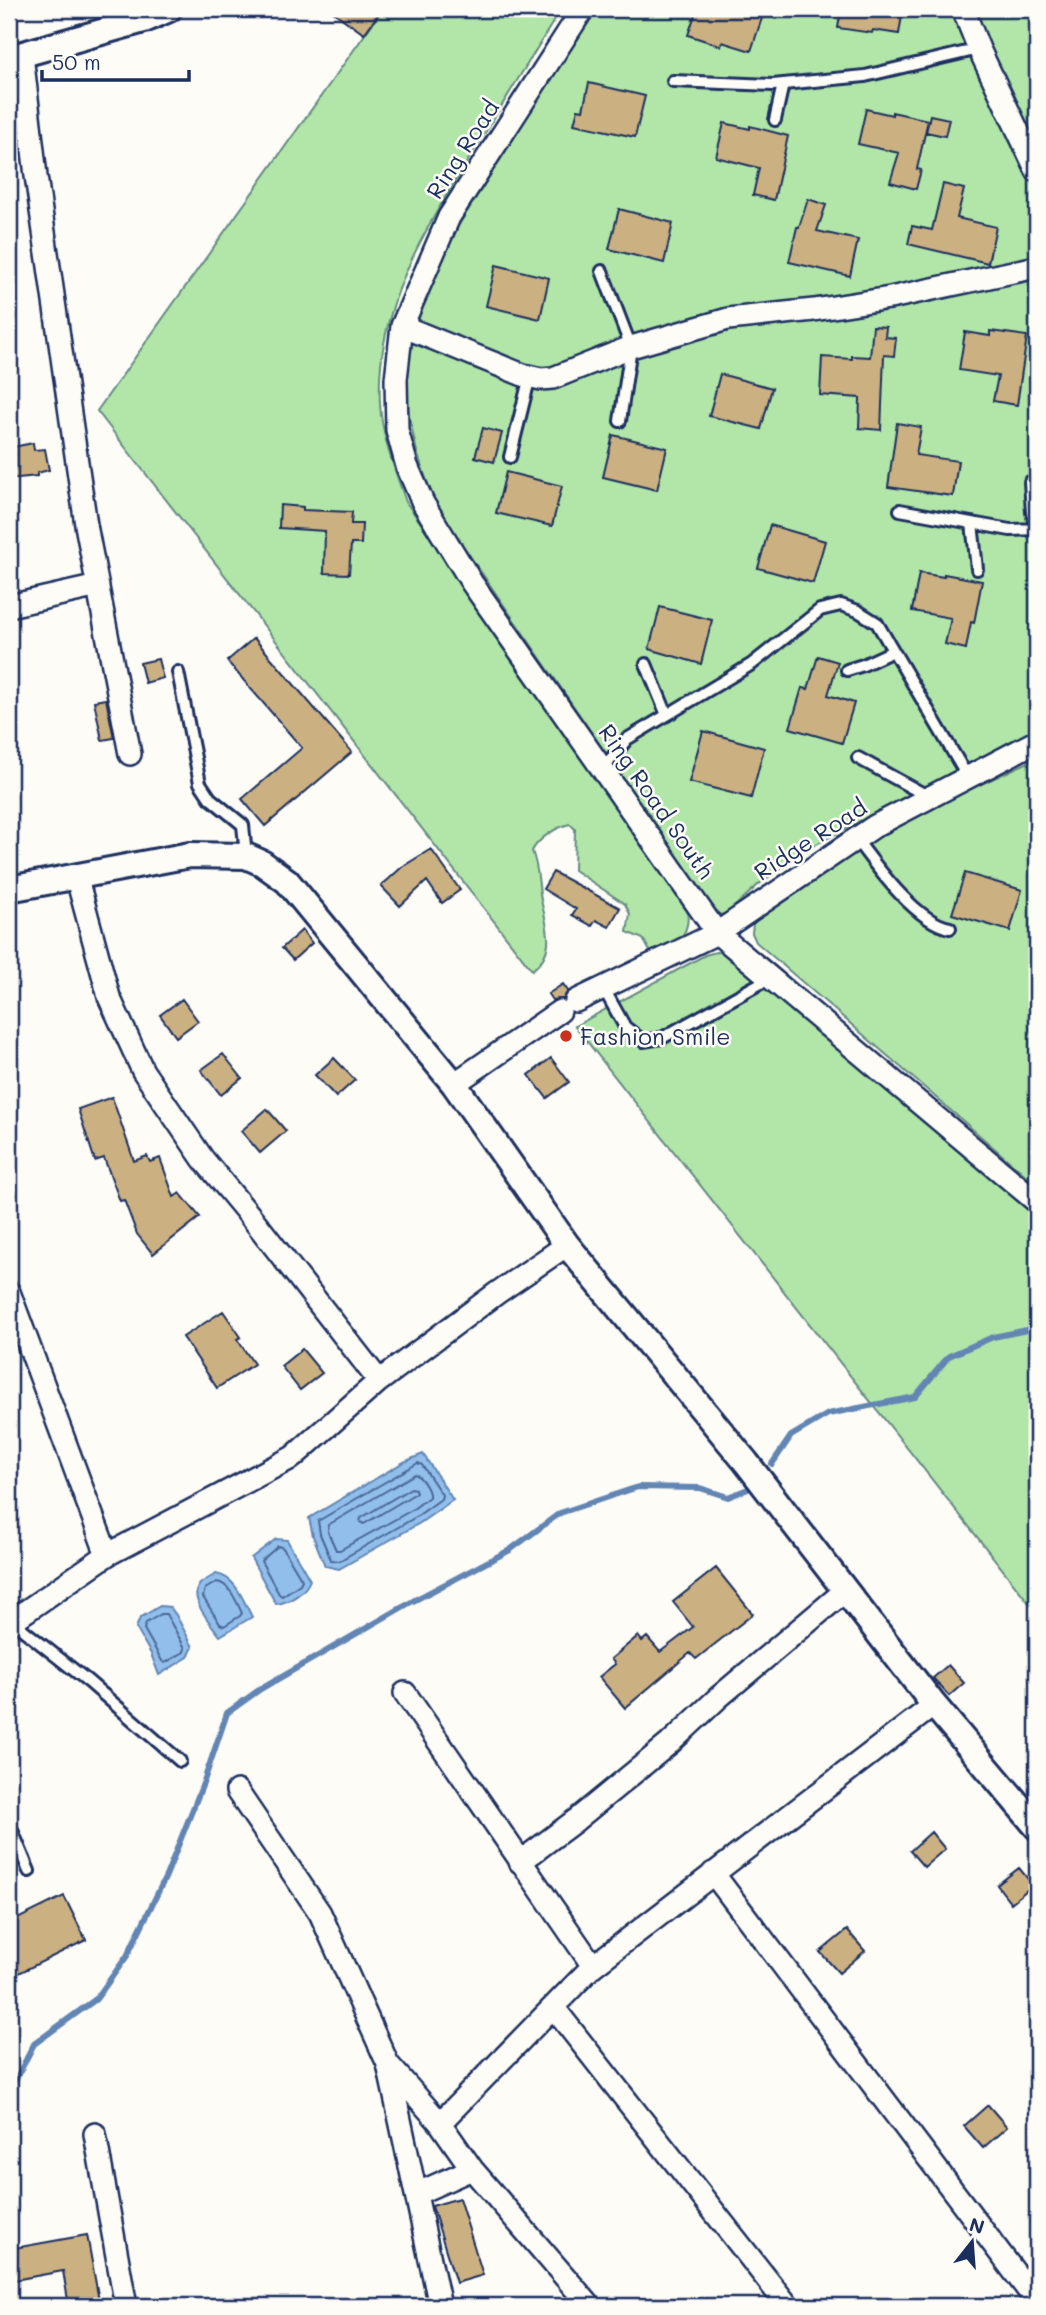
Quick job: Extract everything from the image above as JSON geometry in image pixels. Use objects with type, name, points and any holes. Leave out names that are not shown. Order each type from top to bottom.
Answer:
[{"type":"street","points":[[130,754],[86,525],[38,190],[15,57],[144,20],[169,9]]},
{"type":"street","name":"Ring Road","points":[[402,326],[449,217],[583,9]]},
{"type":"street","points":[[962,9],[1037,171]]},
{"type":"street","points":[[402,326],[541,379],[565,375],[631,347],[728,320],[890,298],[1037,267]]},
{"type":"street","name":"Ring Road South","points":[[402,326],[396,379],[397,430],[407,466],[418,491],[472,583],[717,933],[1037,1202]]},
{"type":"street","points":[[9,606],[98,586]]},
{"type":"street","name":"Ridge Road","points":[[454,1084],[568,1006],[717,933],[856,839],[967,776],[1037,741]]},
{"type":"street","points":[[9,889],[190,855],[246,856],[262,863],[288,881],[454,1084],[567,1245],[746,1462],[934,1705],[1037,1827]]},
{"type":"street","points":[[76,875],[109,997],[143,1071],[203,1160],[256,1223],[379,1381]]},
{"type":"street","points":[[10,1622],[107,1555],[293,1457],[379,1381],[497,1293],[567,1245]]},
{"type":"street","points":[[9,1292],[107,1555]]},
{"type":"street","points":[[520,1862],[670,1743],[719,1697],[846,1590]]},
{"type":"street","points":[[405,1693],[593,1966]]},
{"type":"street","points":[[440,2123],[593,1966],[934,1705]]},
{"type":"street","points":[[237,1791],[320,1913],[388,2064],[440,2306]]},
{"type":"street","points":[[713,1873],[1037,2302]]},
{"type":"street","points":[[554,2008],[788,2306]]},
{"type":"street","points":[[388,2064],[440,2123],[472,2168],[590,2306]]},
{"type":"street","points":[[95,2134],[127,2306]]},
{"type":"street","points":[[416,2194],[472,2168]]},
{"type":"lane","points":[[673,81],[783,84],[865,76],[979,49]]},
{"type":"lane","points":[[775,120],[783,84]]},
{"type":"lane","points":[[602,271],[631,347],[620,421]]},
{"type":"lane","points":[[510,457],[530,376]]},
{"type":"lane","points":[[900,510],[1010,530],[1037,529],[1031,512],[1030,482]]},
{"type":"lane","points":[[972,523],[977,569]]},
{"type":"lane","points":[[603,769],[627,739],[752,664],[820,610],[841,605],[858,611],[877,623],[967,776]]},
{"type":"lane","points":[[847,670],[893,651]]},
{"type":"lane","points":[[646,664],[667,715]]},
{"type":"lane","points":[[178,672],[200,783],[210,798],[243,825],[246,856]]},
{"type":"lane","points":[[858,758],[929,797]]},
{"type":"lane","points":[[856,839],[879,870],[923,916],[942,927],[950,928]]},
{"type":"lane","points":[[604,989],[625,1027],[643,1041],[662,1038],[770,978]]},
{"type":"lane","points":[[10,1622],[89,1682],[180,1761]]},
{"type":"lane","points":[[9,1823],[29,1871]]},
{"type":"green space","points":[[383,9],[561,9],[438,209],[407,270],[386,334],[381,368],[381,417],[393,466],[406,502],[685,903],[687,923],[680,941],[651,953],[643,939],[627,932],[630,914],[625,904],[574,870],[575,829],[570,824],[548,834],[532,851],[547,925],[548,944],[541,962],[532,970],[97,411]]},
{"type":"green space","points":[[593,9],[955,9],[1037,185],[1037,259],[959,278],[902,285],[890,300],[1037,272],[1037,731],[979,758],[805,850],[758,885],[725,915],[719,914],[693,880],[435,505],[417,452],[405,398],[409,349],[432,277],[452,236]]},
{"type":"green space","points":[[973,9],[1037,9],[1037,148],[974,11]]},
{"type":"green space","points":[[1037,758],[1037,1185],[756,942],[752,933],[753,924],[770,906],[875,834]]},
{"type":"green space","points":[[729,953],[752,971],[1037,1218],[1037,1613],[575,1026],[705,955]]},
{"type":"water","points":[[423,1454],[453,1500],[420,1523],[339,1569],[325,1566],[309,1518],[404,1462]]},
{"type":"water","points":[[276,1539],[287,1540],[310,1580],[305,1589],[296,1596],[276,1604],[251,1558]]},
{"type":"water","points":[[216,1574],[234,1584],[252,1617],[220,1636],[206,1618],[196,1596],[201,1583]]},
{"type":"water","points":[[160,1606],[170,1607],[193,1647],[188,1657],[159,1675],[136,1628],[140,1618]]},
{"type":"building","points":[[329,9],[382,9],[364,34]]},
{"type":"building","points":[[697,9],[733,9],[762,18],[751,51],[722,42],[721,46],[688,35]]},
{"type":"building","points":[[841,9],[903,9],[899,34],[838,28]]},
{"type":"building","points":[[589,83],[645,96],[635,137],[574,124],[578,109],[583,110]]},
{"type":"building","points":[[866,109],[928,120],[917,169],[921,170],[916,189],[890,182],[899,153],[858,144]]},
{"type":"building","points":[[930,115],[949,119],[945,136],[926,132]]},
{"type":"building","points":[[724,123],[750,129],[750,126],[788,136],[774,200],[753,195],[759,168],[716,157]]},
{"type":"building","points":[[943,184],[964,189],[957,218],[996,227],[988,263],[908,244],[912,226],[932,230]]},
{"type":"building","points":[[808,199],[826,205],[817,231],[858,240],[850,276],[789,262],[797,227]]},
{"type":"building","points":[[619,209],[673,223],[664,263],[609,249]]},
{"type":"building","points":[[496,265],[549,278],[540,319],[486,306]]},
{"type":"building","points":[[873,326],[886,327],[885,337],[896,338],[894,356],[884,355],[881,430],[859,428],[860,398],[820,395],[822,357],[870,357]]},
{"type":"building","points":[[990,331],[1027,336],[1017,405],[993,401],[998,376],[959,370],[965,332],[990,336]]},
{"type":"building","points":[[720,374],[772,388],[761,429],[709,416]]},
{"type":"building","points":[[897,423],[921,427],[916,455],[958,461],[953,496],[888,487]]},
{"type":"building","points":[[483,428],[502,433],[494,462],[475,457]]},
{"type":"building","points":[[613,435],[667,448],[657,490],[603,477]]},
{"type":"building","points":[[33,443],[34,450],[45,449],[49,470],[37,473],[37,476],[9,479],[9,456],[15,455],[13,447]]},
{"type":"building","points":[[506,472],[562,486],[552,526],[496,513]]},
{"type":"building","points":[[280,505],[303,507],[303,510],[352,512],[351,524],[362,524],[361,544],[351,544],[349,574],[324,573],[325,531],[279,528]]},
{"type":"building","points":[[770,525],[825,541],[813,583],[758,568]]},
{"type":"building","points":[[919,573],[944,577],[944,574],[982,581],[966,649],[945,644],[951,618],[912,611]]},
{"type":"building","points":[[660,607],[712,620],[701,664],[649,649]]},
{"type":"building","points":[[254,638],[352,752],[265,826],[242,799],[302,748],[227,661]]},
{"type":"building","points":[[818,656],[838,662],[828,695],[854,703],[842,743],[790,728],[802,688],[808,689]]},
{"type":"building","points":[[158,659],[163,678],[145,683],[140,663]]},
{"type":"building","points":[[106,699],[114,738],[102,740],[94,701]]},
{"type":"building","points":[[703,731],[764,748],[751,798],[689,782]]},
{"type":"building","points":[[431,849],[460,890],[442,903],[427,881],[400,906],[381,886],[402,867]]},
{"type":"building","points":[[553,872],[620,908],[609,927],[596,920],[592,926],[572,915],[576,909],[543,889]]},
{"type":"building","points":[[965,873],[1022,890],[1010,931],[952,914]]},
{"type":"building","points":[[302,930],[312,943],[293,960],[282,948]]},
{"type":"building","points":[[563,984],[568,991],[563,999],[552,1000],[548,994]]},
{"type":"building","points":[[182,999],[198,1021],[176,1037],[160,1015]]},
{"type":"building","points":[[223,1054],[242,1078],[221,1095],[201,1070]]},
{"type":"building","points":[[334,1058],[355,1080],[336,1097],[315,1075]]},
{"type":"building","points":[[551,1058],[569,1082],[547,1098],[529,1075]]},
{"type":"building","points":[[112,1097],[134,1161],[147,1156],[150,1162],[160,1158],[174,1197],[180,1193],[200,1217],[153,1254],[137,1234],[124,1200],[120,1201],[104,1158],[95,1161],[78,1109]]},
{"type":"building","points":[[267,1109],[286,1131],[260,1153],[241,1131]]},
{"type":"building","points":[[223,1311],[241,1337],[237,1339],[254,1364],[217,1388],[183,1337]]},
{"type":"building","points":[[302,1349],[322,1373],[300,1390],[281,1366]]},
{"type":"building","points":[[716,1568],[753,1614],[696,1659],[690,1653],[625,1708],[599,1677],[615,1664],[611,1659],[638,1636],[642,1641],[647,1637],[660,1652],[693,1627],[673,1602]]},
{"type":"building","points":[[948,1665],[964,1683],[949,1696],[933,1678]]},
{"type":"building","points":[[931,1832],[945,1849],[924,1867],[910,1851]]},
{"type":"building","points":[[1019,1868],[1033,1885],[1011,1903],[997,1885]]},
{"type":"building","points":[[64,1896],[86,1940],[9,1978],[9,1923]]},
{"type":"building","points":[[847,1930],[865,1951],[839,1973],[820,1952]]},
{"type":"building","points":[[988,2105],[1007,2127],[983,2148],[964,2126]]},
{"type":"building","points":[[459,2198],[483,2275],[456,2283],[432,2206]]},
{"type":"building","points":[[87,2235],[100,2306],[69,2306],[63,2271],[9,2281],[9,2249]]},
{"type":"waterway","points":[[772,1464],[791,1436],[828,1414],[915,1397],[949,1356],[993,1337],[1037,1328]]},
{"type":"waterway","points":[[9,2093],[34,2044],[96,1999],[127,1956],[166,1876],[204,1781],[227,1713],[259,1690],[413,1601],[510,1550],[560,1513],[638,1487],[700,1488],[728,1497],[748,1489]]},
{"type":"place","name":"Fashion Smile","points":[[566,1036]]}]
